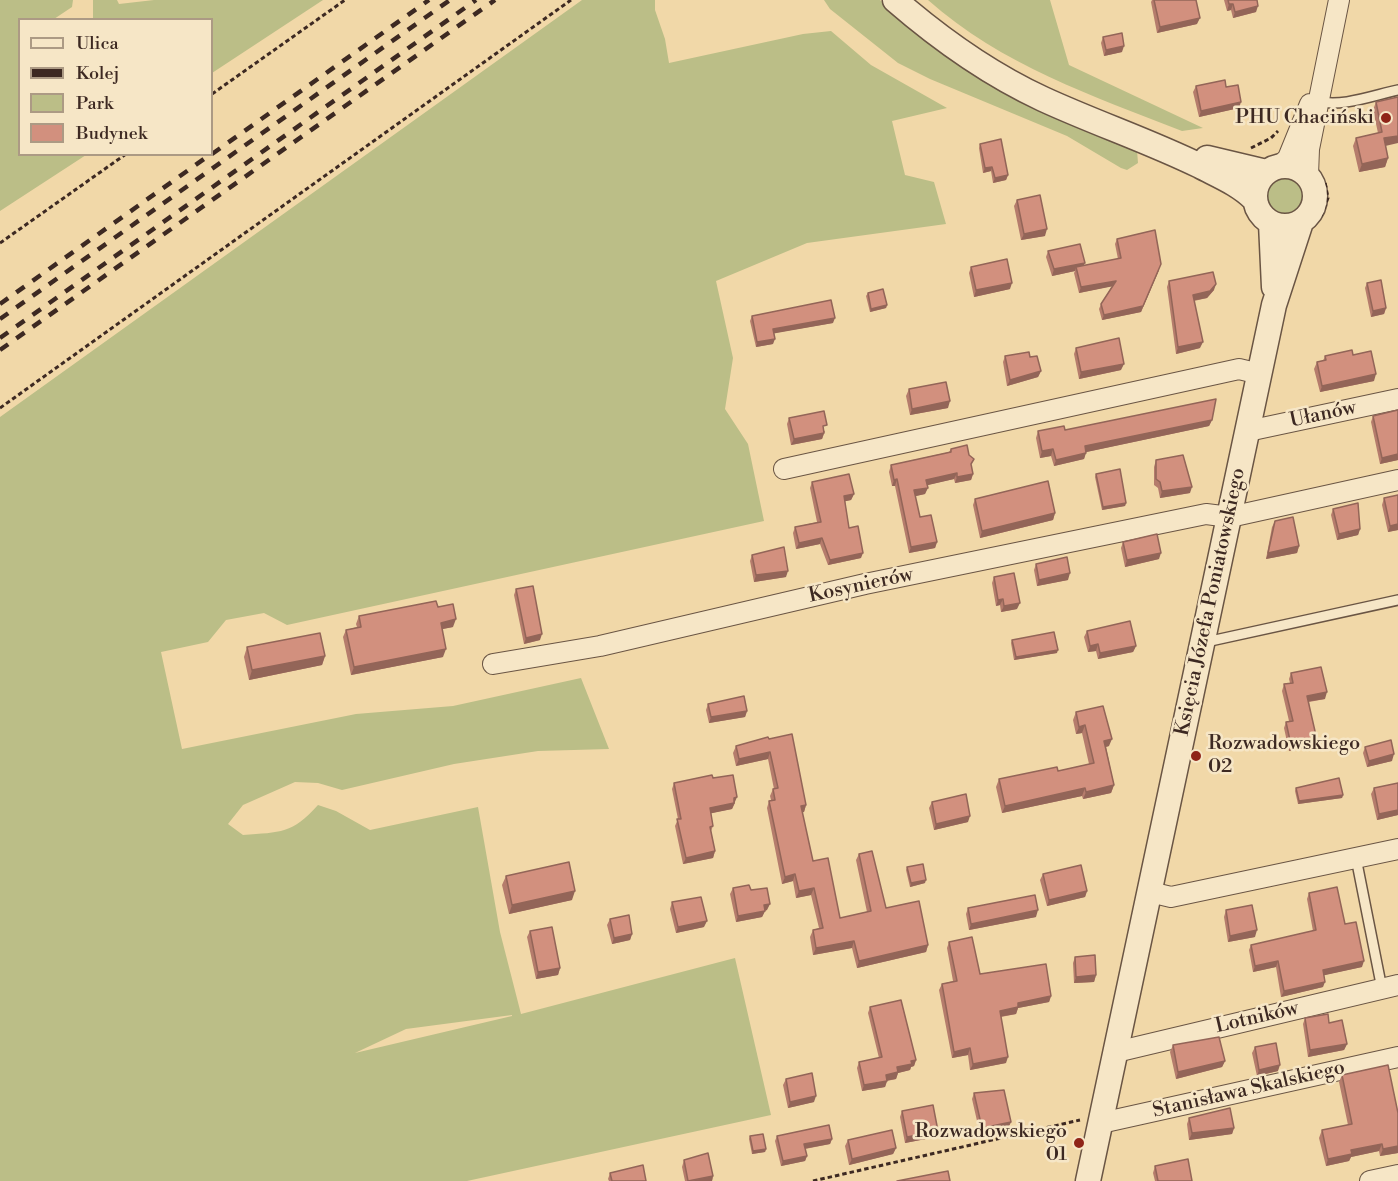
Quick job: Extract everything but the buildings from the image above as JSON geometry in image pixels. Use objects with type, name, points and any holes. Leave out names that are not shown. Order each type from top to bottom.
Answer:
[{"type":"street","points":[[895,0],[951,45],[1006,81],[1044,100],[1156,144],[1230,181],[1254,199],[1260,213],[1271,223],[1286,226],[1300,222],[1314,204],[1315,189],[1308,176],[1295,167],[1273,169],[1156,144]]},
{"type":"street","points":[[1308,176],[1309,149],[1316,100],[1339,0]]},
{"type":"street","points":[[1254,199],[1257,184],[1288,158],[1316,100]]},
{"type":"street","name":"Księcia Józefa Poniatowskiego","points":[[1088,1181],[1274,305],[1300,222]]},
{"type":"street","name":"Księcia Józefa Poniatowskiego","points":[[1271,223],[1274,305]]},
{"type":"street","points":[[784,469],[1239,369],[1260,374]]},
{"type":"street","name":"Ułanów","points":[[1248,431],[1398,399]]},
{"type":"street","name":"Kosynierów","points":[[494,664],[600,646],[865,584],[1195,516],[1206,514],[1230,517],[1398,480]]},
{"type":"street","points":[[1150,892],[1171,897],[1398,849]]},
{"type":"street","name":"Lotników","points":[[1116,1052],[1390,987]]},
{"type":"street","name":"Stanisława Skalskiego","points":[[1102,1120],[1398,1057]]},
{"type":"street","points":[[1370,1181],[1398,1175]]},
{"type":"lane","points":[[1316,100],[1345,101],[1398,90]]},
{"type":"lane","points":[[1203,642],[1398,600]]},
{"type":"lane","points":[[1356,858],[1390,987]]},
{"type":"path","points":[[213,93],[345,0]]},
{"type":"path","points":[[0,408],[571,0]]},
{"type":"path","points":[[1249,148],[1276,134]]},
{"type":"path","points":[[0,243],[123,156]]},
{"type":"path","points":[[813,1181],[1102,1120]]},
{"type":"green space","points":[[0,0],[73,0],[72,7],[56,18],[18,18],[18,156],[84,156],[0,211]]},
{"type":"green space","points":[[93,0],[117,0],[119,4],[154,0],[323,0],[213,72],[213,18],[93,18]]},
{"type":"green space","points":[[582,0],[655,0],[655,10],[665,39],[669,63],[803,34],[831,31],[871,65],[947,108],[892,121],[905,175],[934,182],[946,224],[807,243],[716,281],[733,358],[725,409],[748,444],[764,521],[287,625],[264,613],[226,620],[208,642],[161,652],[182,749],[356,714],[453,706],[581,678],[609,749],[538,751],[454,764],[342,790],[318,783],[295,782],[243,805],[228,824],[243,835],[277,832],[301,822],[318,805],[336,811],[370,830],[478,807],[500,932],[521,1014],[735,958],[771,1115],[467,1181],[0,1181],[0,417]],"holes":[[[512,1016],[355,1053],[406,1029]]]},
{"type":"green space","points":[[824,0],[880,0],[891,10],[1137,150],[1138,163],[1127,170],[1121,168],[1067,136],[930,79],[898,63],[830,9]]},
{"type":"green space","points":[[928,0],[1050,0],[1069,65],[1203,128],[1182,131],[1049,77],[986,43],[956,23]]},
{"type":"green space","points":[[1285,177],[1298,183],[1304,196],[1298,209],[1285,215],[1272,209],[1266,196],[1272,183]]},
{"type":"railway","points":[[213,153],[429,0]]},
{"type":"railway","points":[[0,319],[450,0]]},
{"type":"railway","points":[[0,338],[476,0]]},
{"type":"railway","points":[[0,350],[495,0]]},
{"type":"railway","points":[[0,304],[208,156]]},
{"type":"place","name":"PHU Chaciński","points":[[1386,118]]},
{"type":"place","name":"Rozwadowskiego 02","points":[[1196,756]]},
{"type":"place","name":"Rozwadowskiego 01","points":[[1079,1143]]}]
